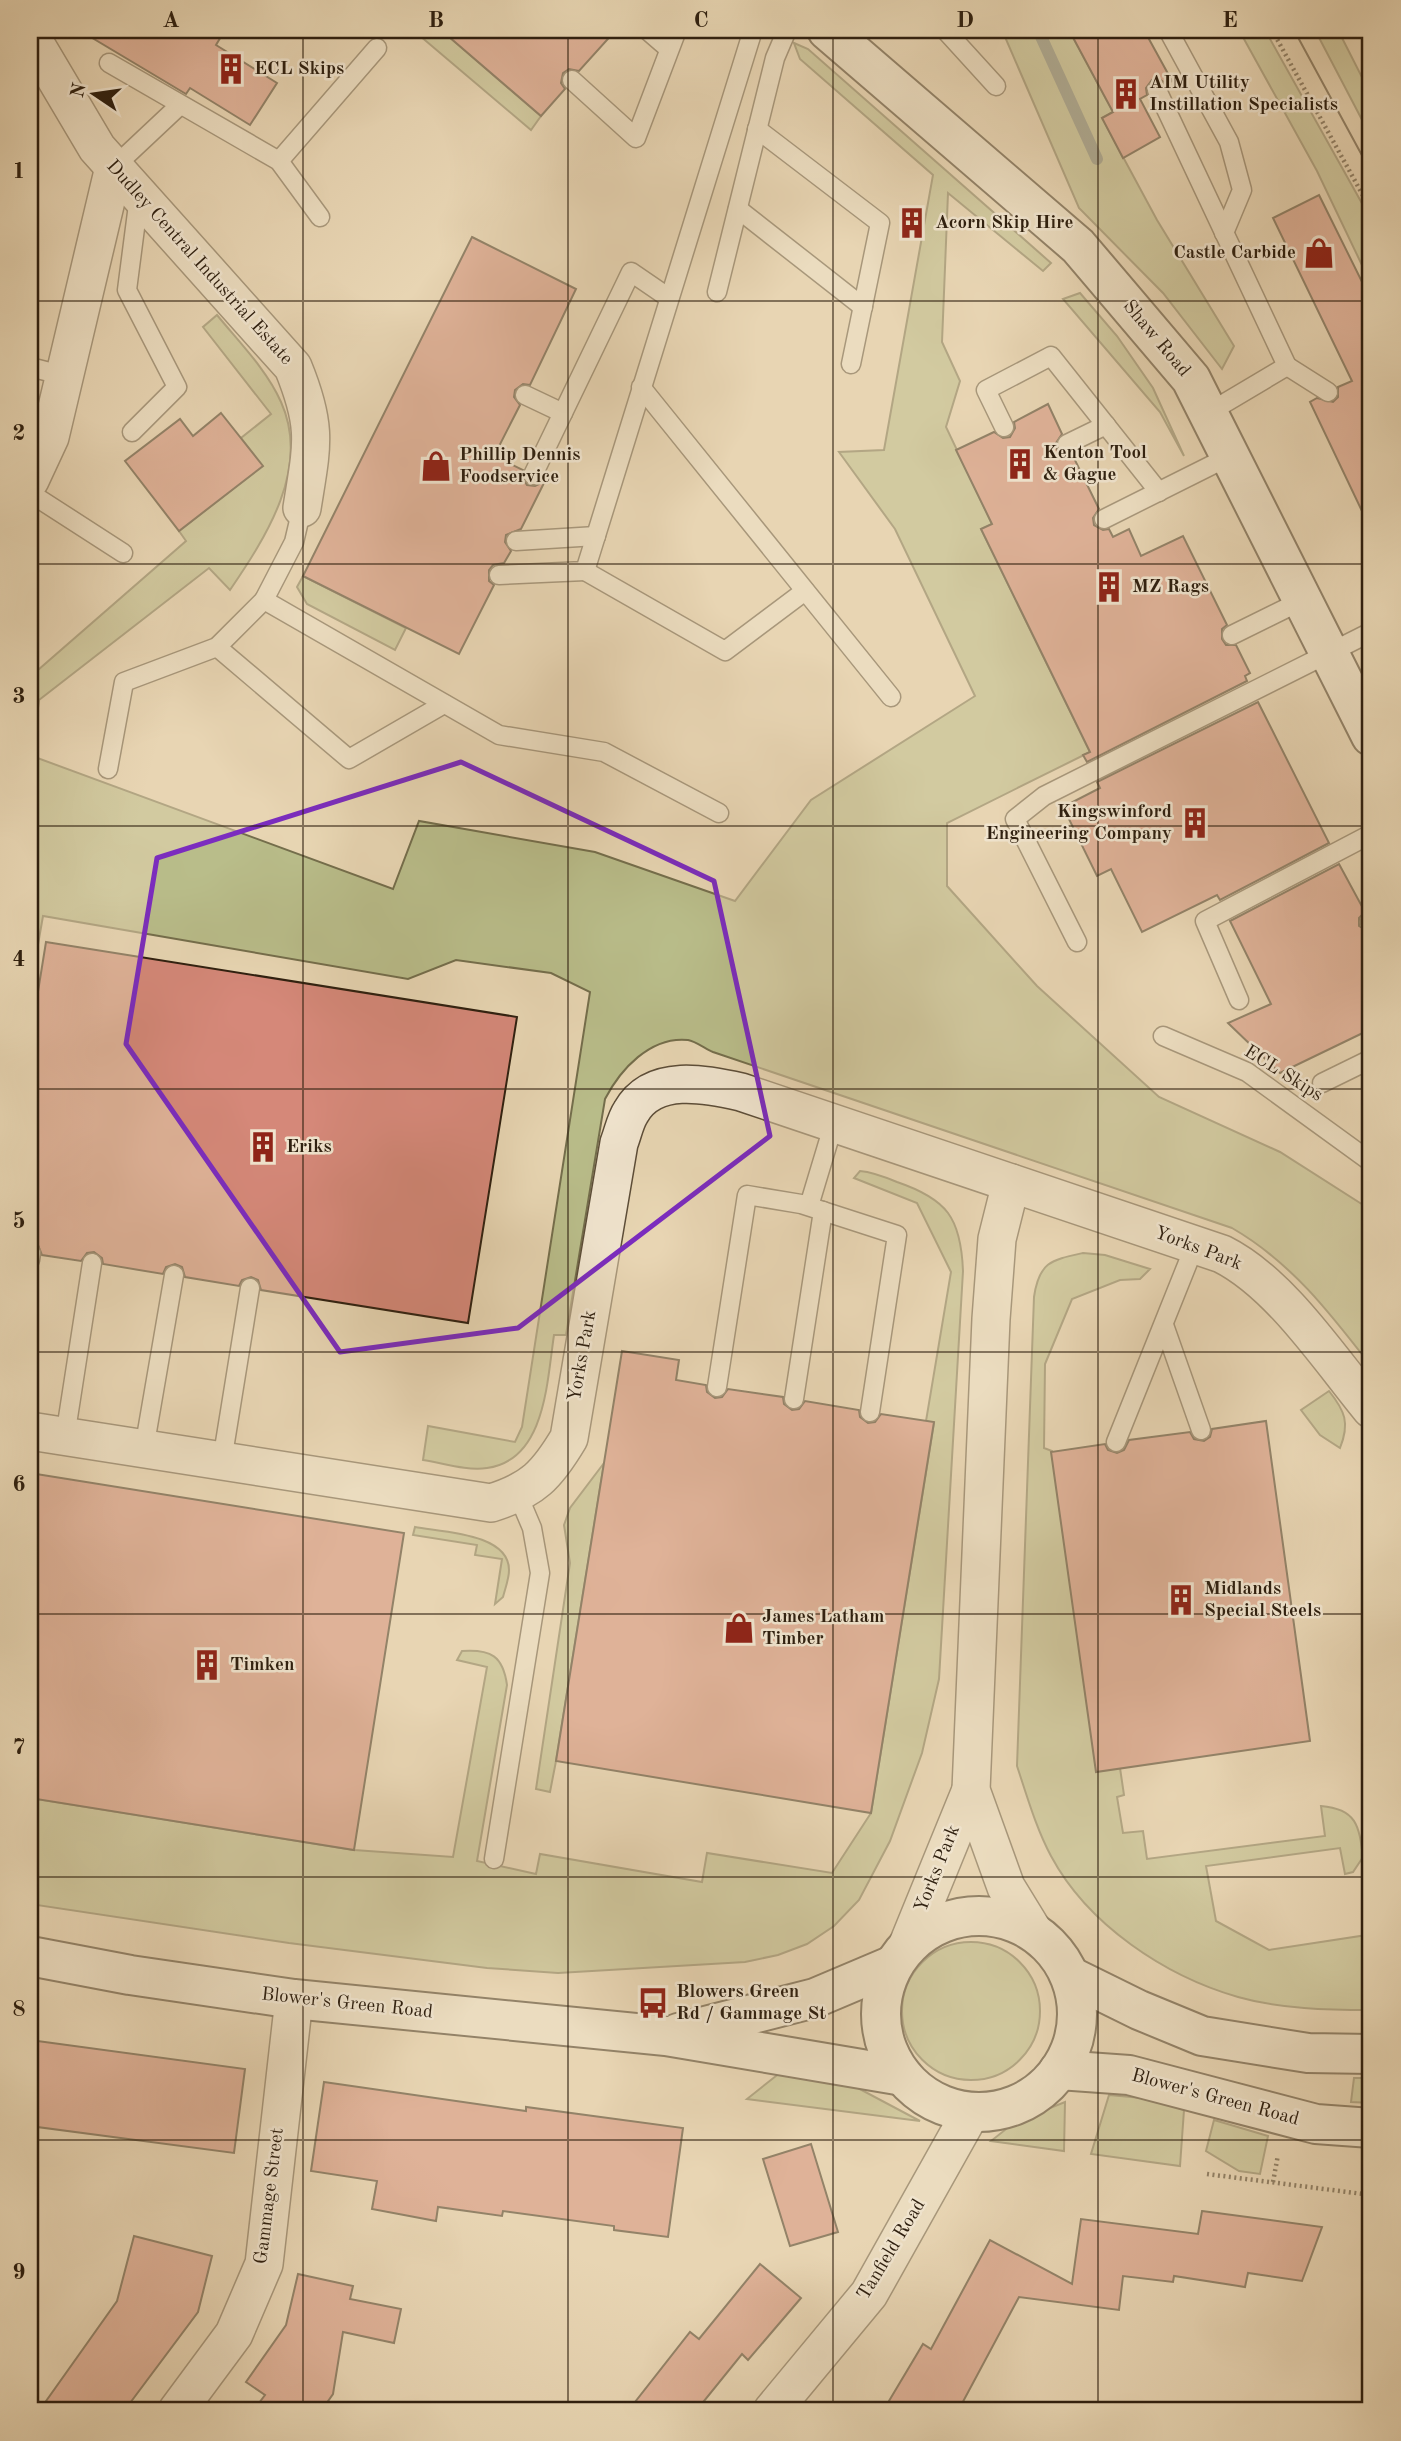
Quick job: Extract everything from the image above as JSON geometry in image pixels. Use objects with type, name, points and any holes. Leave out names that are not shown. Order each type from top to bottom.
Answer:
[{"type":"main road","name":"Shaw Road","points":[[827,30],[1077,246],[1191,379],[1371,736]]},
{"type":"main road","name":"Blower's Green Road","points":[[977,1914],[1016,1922],[1033,1931],[1061,1959],[1070,1976],[1077,2018],[1072,2046],[1059,2070],[1045,2087],[1026,2100],[1000,2110],[971,2112],[933,2101],[903,2076],[890,2057],[880,2015],[882,1995],[899,1957],[915,1939],[943,1921],[977,1914]]},
{"type":"main road","name":"Blower's Green Road","points":[[30,1956],[130,1975],[294,1999],[666,2036],[903,2076]]},
{"type":"main road","name":"Blower's Green Road","points":[[666,2036],[815,1998],[899,1957]]},
{"type":"main road","points":[[30,1971],[130,1975]]},
{"type":"main road","name":"Blower's Green Road","points":[[1070,1976],[1202,2036],[1308,2053],[1371,2054]]},
{"type":"main road","name":"Blower's Green Road","points":[[1059,2070],[1129,2075],[1316,2124],[1371,2129]]},
{"type":"street","name":"Dudley Central Industrial Estate","points":[[30,35],[97,148],[293,367],[309,406],[313,438],[302,508]]},
{"type":"street","points":[[30,480],[50,438],[114,167]]},
{"type":"street","name":"Yorks Park","points":[[30,1431],[491,1503],[517,1495],[549,1471],[569,1438],[619,1143],[631,1110],[650,1094],[678,1083],[706,1084],[741,1092],[1195,1245],[1246,1266],[1271,1289],[1371,1409]]},
{"type":"street","name":"Yorks Park","points":[[899,1957],[971,1790],[990,1319],[997,1239],[1012,1183]]},
{"type":"street","name":"Yorks Park","points":[[971,1790],[1006,1887],[1033,1931]]},
{"type":"street","name":"Gammage Street","points":[[177,2411],[234,2334],[264,2264],[294,1999]]},
{"type":"street","name":"Tanfield Road","points":[[772,2411],[869,2294],[971,2112]]},
{"type":"lane","points":[[647,30],[669,49]]},
{"type":"lane","points":[[572,80],[636,138],[677,30]]},
{"type":"lane","points":[[585,572],[753,30]]},
{"type":"lane","points":[[717,292],[775,58],[786,30]]},
{"type":"lane","points":[[945,30],[996,86]]},
{"type":"lane","points":[[1168,30],[1229,142],[1242,191],[1224,233]]},
{"type":"lane","points":[[279,161],[377,48]]},
{"type":"lane","points":[[109,63],[279,161],[320,217]]},
{"type":"lane","points":[[1157,90],[1287,366],[1328,393]]},
{"type":"lane","points":[[114,167],[180,105]]},
{"type":"lane","points":[[757,129],[880,223],[851,364]]},
{"type":"lane","points":[[132,432],[177,387],[127,290],[139,195]]},
{"type":"lane","points":[[738,209],[863,307]]},
{"type":"lane","points":[[533,475],[631,272],[669,298]]},
{"type":"lane","points":[[1004,427],[986,390],[1051,356],[1159,492]]},
{"type":"lane","points":[[1208,413],[1287,366]]},
{"type":"lane","points":[[30,367],[65,376]]},
{"type":"lane","points":[[641,387],[891,697]]},
{"type":"lane","points":[[525,395],[563,413]]},
{"type":"lane","points":[[1067,444],[1106,425]]},
{"type":"lane","points":[[1104,519],[1230,456]]},
{"type":"lane","points":[[30,493],[123,553]]},
{"type":"lane","points":[[108,769],[124,682],[217,647],[264,600],[294,542],[302,508]]},
{"type":"lane","points":[[516,541],[596,536]]},
{"type":"lane","points":[[499,575],[585,572],[725,651],[805,591]]},
{"type":"lane","points":[[264,600],[499,735],[604,752],[719,813]]},
{"type":"lane","points":[[1232,635],[1303,600]]},
{"type":"lane","points":[[1077,942],[1015,819],[1044,796],[1371,632]]},
{"type":"lane","points":[[217,647],[349,759],[444,704]]},
{"type":"lane","points":[[1239,1000],[1205,921],[1371,834]]},
{"type":"lane","name":"ECL Skips","points":[[1163,1036],[1247,1072],[1371,1162]]},
{"type":"lane","points":[[1322,1083],[1371,1059]]},
{"type":"lane","points":[[794,1399],[816,1209],[834,1123]]},
{"type":"lane","points":[[717,1387],[747,1195],[816,1209],[897,1235],[870,1412]]},
{"type":"lane","points":[[1116,1442],[1195,1245]]},
{"type":"lane","points":[[65,1437],[92,1263]]},
{"type":"lane","points":[[144,1450],[174,1275]]},
{"type":"lane","points":[[222,1461],[250,1288]]},
{"type":"lane","points":[[1164,1325],[1201,1430]]},
{"type":"lane","points":[[494,1859],[540,1573],[532,1528],[517,1495]]},
{"type":"path","points":[[1272,30],[1371,210]]},
{"type":"path","points":[[1207,2174],[1371,2195]]},
{"type":"highlighted area","points":[[461,762],[714,881],[770,1136],[518,1328],[340,1352],[126,1044],[157,858]]},
{"type":"green space","points":[[413,30],[441,30],[541,116],[531,130]]},
{"type":"green space","points":[[1002,30],[1069,30],[1113,112],[1102,118],[1157,220],[1234,346],[1222,369],[1163,293],[1079,208]]},
{"type":"green space","points":[[1239,30],[1265,30],[1364,207],[1371,223],[1371,284],[1317,171]]},
{"type":"green space","points":[[1315,30],[1338,30],[1371,95],[1371,137]]},
{"type":"green space","points":[[794,43],[808,49],[1051,263],[1043,271],[948,193],[942,342],[960,381],[946,427],[992,524],[981,529],[1090,752],[947,823],[947,886],[1037,986],[1159,1097],[1280,1152],[1371,1210],[1371,1366],[1325,1308],[1291,1273],[1273,1256],[1232,1228],[713,1052],[691,1041],[674,1040],[661,1043],[638,1057],[619,1077],[605,1099],[566,1335],[554,1335],[545,1395],[532,1434],[521,1450],[507,1462],[487,1468],[463,1468],[423,1460],[428,1426],[515,1442],[522,1427],[590,992],[551,973],[456,960],[408,979],[43,916],[30,990],[30,677],[186,541],[179,531],[262,466],[241,438],[271,414],[203,327],[217,315],[275,390],[289,427],[291,452],[288,477],[270,525],[230,590],[209,568],[39,700],[32,756],[393,889],[419,821],[595,852],[735,901],[811,800],[975,696],[895,529],[839,452],[884,450],[933,175],[800,59]]},
{"type":"green space","points":[[1080,293],[1117,336],[1153,388],[1184,456],[1160,412],[1063,299]]},
{"type":"green space","points":[[303,576],[406,628],[395,650],[307,604],[297,587]]},
{"type":"green space","points":[[860,1171],[879,1175],[914,1189],[939,1204],[948,1213],[959,1237],[963,1271],[939,1679],[922,1753],[890,1841],[859,1900],[834,1926],[807,1944],[778,1955],[745,1962],[558,1973],[487,1968],[289,1943],[30,1904],[30,1798],[354,1850],[453,1857],[487,1667],[457,1660],[462,1651],[481,1651],[494,1656],[502,1667],[507,1685],[477,1861],[536,1874],[540,1854],[702,1882],[707,1853],[832,1873],[871,1813],[934,1423],[926,1421],[951,1272],[917,1203],[854,1178]]},
{"type":"green space","points":[[1083,1253],[1105,1255],[1150,1269],[1140,1279],[1120,1280],[1072,1299],[1045,1364],[1044,1448],[1052,1451],[1120,1768],[1124,1795],[1117,1797],[1123,1833],[1143,1831],[1147,1859],[1325,1836],[1321,1806],[1349,1815],[1360,1836],[1363,1857],[1353,1872],[1345,1874],[1340,1848],[1206,1866],[1216,1921],[1269,1950],[1367,1935],[1368,1949],[1371,1949],[1371,2010],[1270,2004],[1238,1997],[1183,1976],[1131,1944],[1086,1904],[1051,1856],[1036,1823],[1017,1766],[1034,1297],[1039,1276],[1048,1264]]},
{"type":"green space","points":[[1329,1391],[1344,1418],[1345,1431],[1340,1448],[1320,1435],[1301,1410]]},
{"type":"green space","points":[[604,1463],[550,1792],[536,1789],[570,1563],[564,1525],[570,1508]]},
{"type":"green space","points":[[415,1527],[472,1536],[498,1548],[506,1558],[509,1570],[503,1597],[495,1604],[502,1559],[475,1555],[477,1545],[413,1535]]},
{"type":"green space","points":[[971,1942],[997,1947],[1020,1962],[1035,1985],[1040,2011],[1035,2037],[1020,2060],[997,2075],[971,2080],[945,2075],[922,2060],[907,2037],[902,2011],[907,1985],[922,1962],[945,1947]]},
{"type":"green space","points":[[781,2072],[856,2087],[920,2121],[747,2099]]},
{"type":"green space","points":[[1354,2078],[1371,2078],[1371,2103],[1351,2102]]},
{"type":"green space","points":[[1109,2095],[1153,2099],[1184,2110],[1180,2166],[1091,2154]]},
{"type":"green space","points":[[1065,2102],[1064,2151],[991,2141],[1015,2122]]},
{"type":"green space","points":[[1214,2120],[1268,2136],[1260,2174],[1239,2171],[1206,2151]]},
{"type":"building","points":[[79,30],[225,30],[216,45],[277,83],[250,125],[190,88],[186,94]]},
{"type":"building","points":[[441,30],[616,30],[579,71],[569,69],[563,73],[561,83],[565,89],[541,116]]},
{"type":"building","name":"AIM Utility Instillation Specialists","points":[[1069,30],[1144,30],[1172,81],[1167,84],[1159,79],[1152,80],[1146,88],[1147,95],[1140,99],[1160,137],[1123,158],[1102,118],[1113,112]]},
{"type":"building","points":[[1319,195],[1371,300],[1371,530],[1310,402],[1317,398],[1333,402],[1338,397],[1338,387],[1352,381],[1273,218]]},
{"type":"building","name":"Phillip Dennis Foodservice","points":[[472,237],[576,289],[530,385],[523,384],[515,390],[514,397],[520,405],[494,456],[523,470],[522,477],[527,485],[535,486],[545,481],[521,529],[506,535],[505,542],[511,551],[504,563],[493,565],[489,570],[489,581],[494,585],[459,654],[303,576]]},
{"type":"building","name":"MZ Rags","points":[[1048,404],[1062,434],[1056,443],[1057,450],[1066,455],[1072,454],[1099,509],[1093,518],[1094,525],[1103,530],[1109,529],[1113,537],[1129,529],[1141,556],[1183,536],[1227,625],[1222,629],[1222,639],[1226,645],[1236,645],[1250,673],[1245,676],[1247,681],[1087,762],[1083,755],[1090,752],[981,529],[992,524],[956,450],[994,432],[1003,438],[1010,437],[1015,428],[1014,422]]},
{"type":"building","points":[[221,413],[263,466],[179,531],[125,461],[180,419],[193,436]]},
{"type":"building","name":"Kingswinford Engineering Company","points":[[1258,702],[1329,843],[1220,900],[1217,895],[1142,932],[1111,869],[1097,876],[1063,807],[1100,788],[1097,782]]},
{"type":"building","points":[[1339,864],[1365,912],[1359,918],[1359,926],[1371,933],[1371,1029],[1280,1073],[1228,1023],[1271,1004],[1230,921]]},
{"type":"building","name":"Eriks","points":[[46,942],[517,1017],[468,1323],[261,1290],[258,1280],[251,1277],[242,1280],[239,1286],[185,1277],[182,1267],[175,1264],[166,1267],[163,1274],[103,1264],[102,1258],[94,1252],[87,1253],[81,1261],[42,1255],[38,1245],[30,1242],[30,1041]]},
{"type":"building","name":"James Latham Timber","points":[[622,1351],[679,1360],[676,1380],[706,1385],[707,1392],[715,1398],[722,1397],[728,1389],[783,1397],[784,1404],[792,1410],[799,1409],[805,1401],[859,1410],[860,1417],[868,1423],[875,1422],[881,1414],[934,1422],[871,1813],[556,1761]]},
{"type":"building","name":"Midlands Special Steels","points":[[1266,1421],[1310,1741],[1096,1772],[1051,1452],[1105,1444],[1108,1450],[1117,1453],[1124,1450],[1129,1440],[1190,1432],[1194,1439],[1204,1441],[1210,1437],[1212,1429]]},
{"type":"building","name":"Timken","points":[[30,1473],[404,1533],[354,1850],[30,1798]]},
{"type":"building","points":[[30,2040],[245,2069],[234,2153],[30,2126]]},
{"type":"building","points":[[324,2082],[526,2111],[526,2107],[683,2128],[668,2237],[614,2230],[614,2226],[503,2211],[502,2216],[438,2207],[436,2221],[372,2209],[377,2181],[311,2171]]},
{"type":"building","points":[[811,2144],[838,2232],[790,2246],[763,2159]]},
{"type":"building","points":[[1202,2211],[1322,2227],[1302,2281],[1248,2273],[1245,2287],[1174,2276],[1173,2282],[1123,2276],[1119,2310],[1019,2297],[958,2411],[883,2411],[923,2344],[931,2349],[990,2240],[1072,2284],[1081,2219],[1198,2234]]},
{"type":"building","points":[[134,2236],[212,2256],[198,2312],[124,2411],[39,2411],[117,2301]]},
{"type":"building","points":[[760,2264],[801,2298],[748,2360],[742,2354],[696,2411],[628,2411],[690,2332],[699,2339]]},
{"type":"building","points":[[298,2274],[353,2286],[350,2299],[401,2309],[394,2343],[343,2332],[333,2394],[321,2411],[253,2411],[265,2395],[246,2382],[286,2325]]},
{"type":"waterway","points":[[1038,30],[1097,159]]},
{"type":"tram line","points":[[1294,30],[1371,172]]},
{"type":"place","name":"ECL Skips","points":[[231,69]]},
{"type":"place","name":"AIM Utility Instillation Specialists","points":[[1126,94]]},
{"type":"place","name":"Acorn Skip Hire","points":[[912,223]]},
{"type":"place","name":"Castle Carbide","points":[[1319,253]]},
{"type":"place","name":"Kenton Tool & Gague","points":[[1020,464]]},
{"type":"place","name":"Phillip Dennis Foodservice","points":[[436,466]]},
{"type":"place","name":"MZ Rags","points":[[1109,587]]},
{"type":"place","name":"Kingswinford Engineering Company","points":[[1195,823]]},
{"type":"place","name":"Eriks","points":[[263,1147]]},
{"type":"place","name":"Midlands Special Steels","points":[[1181,1600]]},
{"type":"place","name":"James Latham Timber","points":[[739,1628]]},
{"type":"place","name":"Timken","points":[[207,1665]]},
{"type":"place","name":"Blowers Green Rd / Gammage St","points":[[653,2003]]}]
